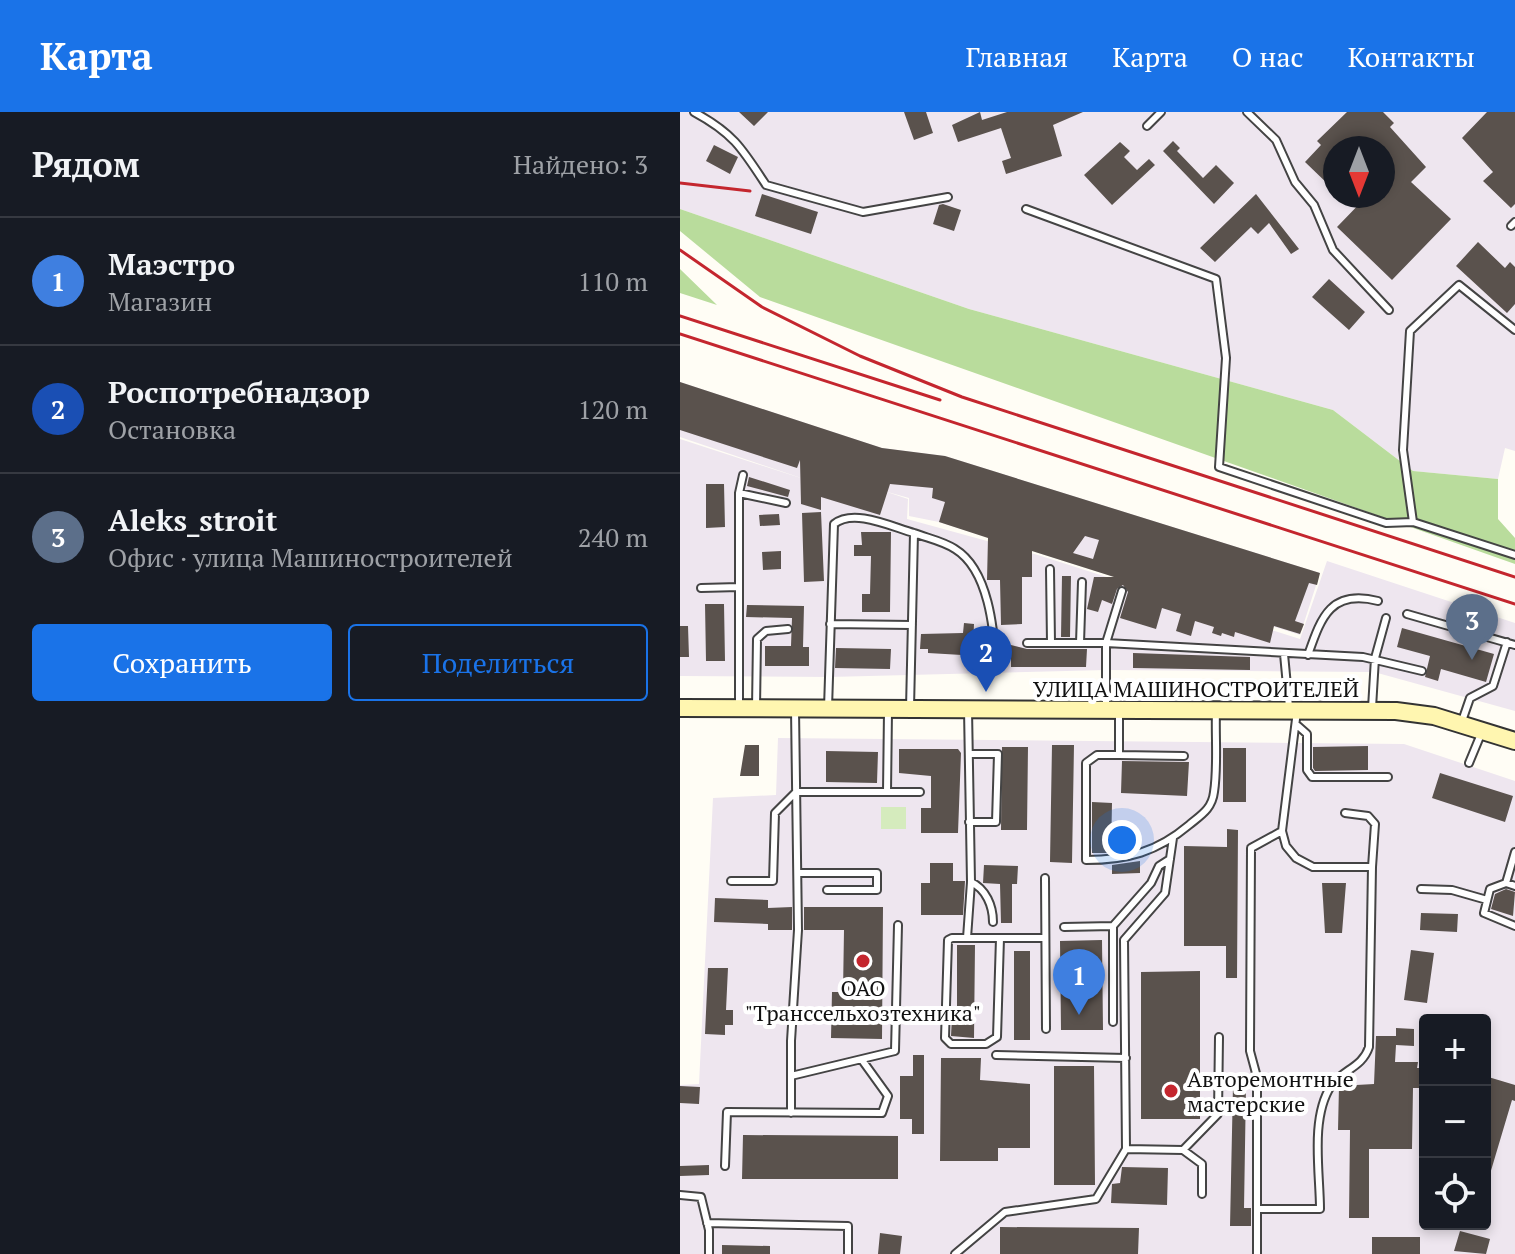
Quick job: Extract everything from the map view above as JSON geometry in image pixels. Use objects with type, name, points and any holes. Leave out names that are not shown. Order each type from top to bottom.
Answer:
[{"type":"main road","name":"УЛИЦА МАШИНОСТРОИТЕЛЕЙ","points":[[680,708],[1216,711],[1295,716],[1372,711],[1421,714],[1515,741]]},
{"type":"lane","points":[[694,112],[723,128],[742,148],[766,185],[863,212],[948,197]]},
{"type":"lane","points":[[1147,126],[1161,112]]},
{"type":"lane","points":[[1247,112],[1276,140],[1295,182],[1314,205],[1333,250],[1389,310]]},
{"type":"lane","points":[[1026,209],[1216,279],[1226,358],[1219,467],[1386,523],[1413,522],[1515,555]]},
{"type":"lane","points":[[1413,522],[1403,450],[1410,331],[1459,285],[1515,330]]},
{"type":"lane","points":[[739,708],[739,493],[743,475]]},
{"type":"lane","points":[[739,493],[786,503]]},
{"type":"lane","points":[[828,708],[834,524],[841,519],[856,518],[914,533],[953,547],[965,556],[993,615],[996,665]]},
{"type":"lane","points":[[910,708],[914,533]]},
{"type":"lane","points":[[1050,569],[1051,643]]},
{"type":"lane","points":[[1080,643],[1082,582]]},
{"type":"lane","points":[[701,588],[739,587]]},
{"type":"lane","points":[[1119,755],[1106,643],[1122,591]]},
{"type":"lane","points":[[1308,655],[1321,617],[1329,608],[1355,598],[1378,601]]},
{"type":"lane","points":[[1407,614],[1515,645]]},
{"type":"lane","points":[[1372,711],[1375,658],[1386,618]]},
{"type":"lane","points":[[830,624],[912,625]]},
{"type":"lane","points":[[756,708],[757,639],[766,631],[788,629]]},
{"type":"lane","points":[[1461,724],[1470,698],[1493,686],[1507,642]]},
{"type":"lane","points":[[1027,643],[1106,643],[1375,658],[1422,671]]},
{"type":"lane","points":[[1284,654],[1295,716],[1282,831],[1290,853],[1305,864],[1323,869],[1372,867]]},
{"type":"lane","points":[[791,1113],[798,873],[795,708]]},
{"type":"lane","points":[[887,792],[888,708]]},
{"type":"lane","points":[[967,938],[971,882],[968,709]]},
{"type":"lane","points":[[1184,756],[1097,755],[1086,763],[1086,860],[1138,855],[1173,838],[1209,809],[1214,792],[1216,711]]},
{"type":"lane","points":[[1295,716],[1307,734],[1307,770],[1312,777],[1388,777]]},
{"type":"lane","points":[[1469,763],[1482,730]]},
{"type":"lane","points":[[969,754],[998,754],[996,822],[969,822]]},
{"type":"lane","points":[[731,881],[773,881],[775,813],[796,792],[920,792]]},
{"type":"lane","points":[[1257,1209],[1320,1209],[1321,1119],[1326,1097],[1337,1080],[1361,1063],[1369,1047],[1375,824],[1368,816],[1345,813]]},
{"type":"lane","points":[[1257,1254],[1257,1077],[1250,1051],[1251,848],[1282,831]]},
{"type":"lane","points":[[955,1254],[1005,1212],[1096,1199],[1126,1149],[1124,940],[1165,893],[1173,838]]},
{"type":"lane","points":[[1506,883],[1515,852]]},
{"type":"lane","points":[[1113,1022],[1113,926],[1151,883],[1159,866],[1170,859]]},
{"type":"lane","points":[[798,873],[877,873],[877,890],[827,890]]},
{"type":"lane","points":[[1045,878],[1046,1029]]},
{"type":"lane","points":[[971,882],[980,887],[992,907],[993,922]]},
{"type":"lane","points":[[1515,886],[1506,883],[1493,887],[1487,900],[1486,916],[1515,926]]},
{"type":"lane","points":[[1421,889],[1452,890],[1487,900]]},
{"type":"lane","points":[[791,1076],[895,1051],[898,925]]},
{"type":"lane","points":[[1064,927],[1113,926]]},
{"type":"lane","points":[[1000,938],[997,1037],[986,1044],[951,1044],[945,1038],[945,944],[952,938],[1000,938],[1044,938]]},
{"type":"lane","points":[[1183,1150],[1218,1114],[1219,1037]]},
{"type":"lane","points":[[996,1055],[1126,1058]]},
{"type":"lane","points":[[725,1166],[727,1112],[882,1113],[888,1096],[862,1060]]},
{"type":"lane","points":[[1126,1149],[1183,1150],[1202,1164],[1202,1194]]},
{"type":"lane","points":[[680,1195],[701,1197],[709,1254]]},
{"type":"lane","points":[[707,1223],[848,1226],[848,1254]]},
{"type":"shaded area","points":[[680,112],[1515,112],[1515,451],[1505,448],[1498,479],[1413,471],[1333,410],[969,309],[680,209]]},
{"type":"shaded area","points":[[680,382],[882,448],[945,456],[1320,573],[1300,635],[939,522],[909,516],[909,498],[884,491],[908,499],[907,519],[1038,555],[1300,639],[1327,561],[1515,623],[1515,711],[1374,672],[1106,670],[829,677],[680,676],[680,439],[810,481],[680,437]]},
{"type":"shaded area","points":[[778,738],[1404,744],[1515,781],[1515,1254],[680,1254],[680,1085],[699,1084],[713,798],[776,795]]},
{"type":"green space","points":[[680,209],[969,309],[1333,410],[1413,471],[1498,479],[1498,519],[1515,538],[1515,564],[760,297],[680,231]]},
{"type":"green space","points":[[680,269],[717,305],[680,293]]},
{"type":"green space","points":[[881,807],[906,807],[906,829],[881,829]]},
{"type":"building","points":[[739,112],[768,112],[754,126]]},
{"type":"building","points":[[904,112],[926,112],[933,133],[914,140]]},
{"type":"building","points":[[980,112],[982,120],[1007,112],[1083,112],[1053,125],[1062,156],[1006,174],[1002,161],[1011,158],[1001,128],[958,142],[952,125]]},
{"type":"building","points":[[1347,112],[1383,112],[1394,123],[1390,127],[1426,167],[1411,182],[1451,219],[1392,280],[1337,227],[1355,208],[1395,208],[1395,136],[1323,136],[1323,179],[1305,162],[1321,145],[1317,141]]},
{"type":"building","points":[[1487,112],[1515,112],[1515,204],[1511,208],[1483,181],[1493,172],[1462,138]]},
{"type":"building","points":[[1173,141],[1180,148],[1177,151],[1203,178],[1216,165],[1234,183],[1214,204],[1163,151]]},
{"type":"building","points":[[1120,142],[1130,151],[1124,157],[1137,170],[1149,159],[1155,165],[1112,205],[1084,175]]},
{"type":"building","points":[[714,145],[738,157],[730,174],[706,161]]},
{"type":"building","points":[[762,194],[818,212],[811,234],[755,216]]},
{"type":"building","points":[[1256,194],[1299,249],[1291,254],[1269,223],[1258,234],[1251,227],[1215,262],[1200,248]]},
{"type":"building","points":[[939,205],[961,210],[954,231],[933,224]]},
{"type":"building","points":[[1478,242],[1505,268],[1510,262],[1515,267],[1515,304],[1507,313],[1456,266]]},
{"type":"building","points":[[1329,279],[1365,312],[1349,330],[1312,297]]},
{"type":"building","points":[[680,382],[882,448],[945,456],[1320,573],[1317,585],[1309,583],[1295,621],[1304,624],[1300,634],[1274,626],[1270,643],[1235,632],[1234,637],[1222,633],[1221,636],[1212,633],[1214,627],[1195,621],[1191,636],[1176,631],[1181,614],[1162,608],[1156,629],[1120,618],[1128,592],[1123,585],[1117,589],[1112,604],[1102,600],[1098,612],[1087,609],[1094,577],[1114,577],[1032,551],[1032,577],[1022,577],[1022,624],[1001,625],[1000,580],[987,580],[988,538],[939,522],[945,502],[932,498],[933,488],[890,484],[880,515],[821,497],[821,510],[801,504],[800,460],[797,468],[680,430]],"holes":[[[1085,536],[1099,540],[1093,559],[1073,553]]]},
{"type":"building","points":[[749,477],[790,490],[788,497],[747,486]]},
{"type":"building","points":[[706,484],[724,484],[725,527],[706,528]]},
{"type":"building","points":[[821,512],[824,581],[804,582],[802,513]]},
{"type":"building","points":[[779,514],[780,525],[760,526],[759,515]]},
{"type":"building","points":[[861,532],[891,532],[890,612],[862,612],[862,594],[870,594],[871,556],[854,556],[854,545],[862,545]]},
{"type":"building","points":[[781,551],[781,569],[763,570],[762,552]]},
{"type":"building","points":[[1062,576],[1071,576],[1070,637],[1061,637]]},
{"type":"building","points":[[705,604],[724,604],[725,661],[706,661]]},
{"type":"building","points":[[747,605],[804,606],[803,647],[809,647],[809,666],[765,666],[765,646],[791,646],[792,618],[746,617]]},
{"type":"building","points":[[964,623],[974,624],[973,645],[963,644],[962,655],[928,653],[928,649],[920,649],[921,634],[963,633]]},
{"type":"building","points":[[680,626],[688,626],[689,657],[680,657]]},
{"type":"building","points":[[1402,628],[1494,654],[1486,682],[1441,669],[1438,681],[1425,677],[1430,656],[1397,647]]},
{"type":"building","points":[[1011,645],[1027,649],[1087,649],[1086,667],[1011,667]]},
{"type":"building","points":[[836,648],[891,649],[890,669],[835,668]]},
{"type":"building","points":[[1133,653],[1250,657],[1250,670],[1133,668]]},
{"type":"building","points":[[745,745],[759,745],[759,776],[740,776]]},
{"type":"building","points":[[1052,745],[1074,745],[1072,863],[1050,862]]},
{"type":"building","points":[[1368,746],[1368,770],[1315,771],[1313,768],[1313,747]]},
{"type":"building","points":[[1002,747],[1028,747],[1027,830],[1001,830]]},
{"type":"building","points":[[1223,748],[1246,748],[1246,802],[1223,802]]},
{"type":"building","points":[[899,749],[958,749],[961,753],[958,833],[921,833],[921,808],[931,808],[931,776],[899,773]]},
{"type":"building","points":[[826,751],[878,752],[877,783],[826,782]]},
{"type":"building","points":[[1122,761],[1189,762],[1187,796],[1121,793]]},
{"type":"building","points":[[1440,773],[1513,796],[1505,822],[1432,798]]},
{"type":"building","points":[[1092,802],[1112,803],[1111,853],[1092,853]]},
{"type":"building","points":[[1227,829],[1238,830],[1237,978],[1226,978],[1226,946],[1184,946],[1184,846],[1227,847]]},
{"type":"building","points":[[1140,861],[1140,873],[1112,874],[1112,865]]},
{"type":"building","points":[[930,863],[953,863],[953,881],[965,881],[963,915],[921,915],[921,883],[930,883]]},
{"type":"building","points":[[984,865],[1018,866],[1017,884],[1012,884],[1012,923],[1001,923],[1000,884],[983,883]]},
{"type":"building","points":[[1322,883],[1346,883],[1342,933],[1325,933]]},
{"type":"building","points":[[1506,889],[1515,892],[1513,916],[1491,909],[1495,894]]},
{"type":"building","points":[[715,898],[768,900],[768,908],[792,907],[792,930],[768,930],[768,924],[714,922]]},
{"type":"building","name":"ОАО \"Транссельхозтехника\"","points":[[804,907],[883,907],[882,1039],[831,1038],[832,992],[843,992],[844,930],[804,930]]},
{"type":"building","points":[[1421,913],[1458,914],[1457,932],[1420,930]]},
{"type":"building","points":[[1102,940],[1103,1030],[1061,1030],[1060,941]]},
{"type":"building","points":[[957,945],[975,945],[974,1038],[951,1036],[952,1016],[957,1016]]},
{"type":"building","points":[[1411,950],[1434,953],[1427,1003],[1404,1000]]},
{"type":"building","points":[[1014,951],[1030,951],[1030,1040],[1014,1040]]},
{"type":"building","points":[[708,968],[728,968],[726,1010],[733,1010],[733,1025],[725,1025],[725,1035],[705,1034]]},
{"type":"building","points":[[1200,971],[1200,1119],[1141,1119],[1141,972]]},
{"type":"building","points":[[1396,1028],[1414,1029],[1414,1046],[1396,1045],[1395,1062],[1418,1062],[1419,1088],[1413,1088],[1412,1149],[1369,1149],[1369,1218],[1349,1218],[1350,1130],[1338,1130],[1339,1086],[1374,1084],[1376,1036],[1396,1036]]},
{"type":"building","points":[[913,1055],[924,1055],[924,1134],[912,1134],[912,1119],[900,1119],[900,1076],[913,1076]]},
{"type":"building","points":[[941,1058],[981,1058],[980,1080],[1030,1084],[1030,1148],[998,1148],[998,1161],[940,1161]]},
{"type":"building","points":[[1054,1066],[1094,1066],[1095,1185],[1054,1185]]},
{"type":"building","points":[[1491,1078],[1515,1085],[1515,1101],[1512,1100],[1491,1171]]},
{"type":"building","points":[[1233,1085],[1246,1085],[1244,1208],[1251,1208],[1251,1226],[1230,1226]]},
{"type":"building","points":[[680,1086],[700,1087],[699,1104],[680,1103]]},
{"type":"building","points":[[743,1135],[898,1136],[898,1179],[742,1179]]},
{"type":"building","points":[[709,1165],[709,1175],[680,1176],[680,1166]]},
{"type":"building","points":[[1122,1167],[1168,1168],[1167,1205],[1111,1203],[1112,1184],[1120,1183]]},
{"type":"building","points":[[1000,1227],[1139,1228],[1138,1254],[1000,1254]]},
{"type":"building","points":[[1460,1231],[1490,1239],[1486,1254],[1454,1251]]},
{"type":"building","points":[[880,1233],[902,1236],[900,1254],[878,1254]]},
{"type":"building","points":[[1372,1237],[1420,1237],[1420,1254],[1372,1254]]},
{"type":"building","points":[[722,1245],[770,1246],[770,1254],[722,1254]]},
{"type":"railway","points":[[680,183],[750,191]]},
{"type":"railway","points":[[680,250],[762,307],[860,356],[962,397],[1515,577]]},
{"type":"railway","points":[[680,316],[940,400]]},
{"type":"railway","points":[[680,334],[1515,604]]},
{"type":"place","name":"Aleks_stroit","points":[[1472,660]]},
{"type":"place","name":"Роспотребнадзор","points":[[986,692]]},
{"type":"place","name":"ОАО \"Транссельхозтехника\"","points":[[863,961]]},
{"type":"place","name":"Маэстро","points":[[1079,1015]]},
{"type":"place","name":"Авторемонтные мастерские","points":[[1171,1091]]}]
